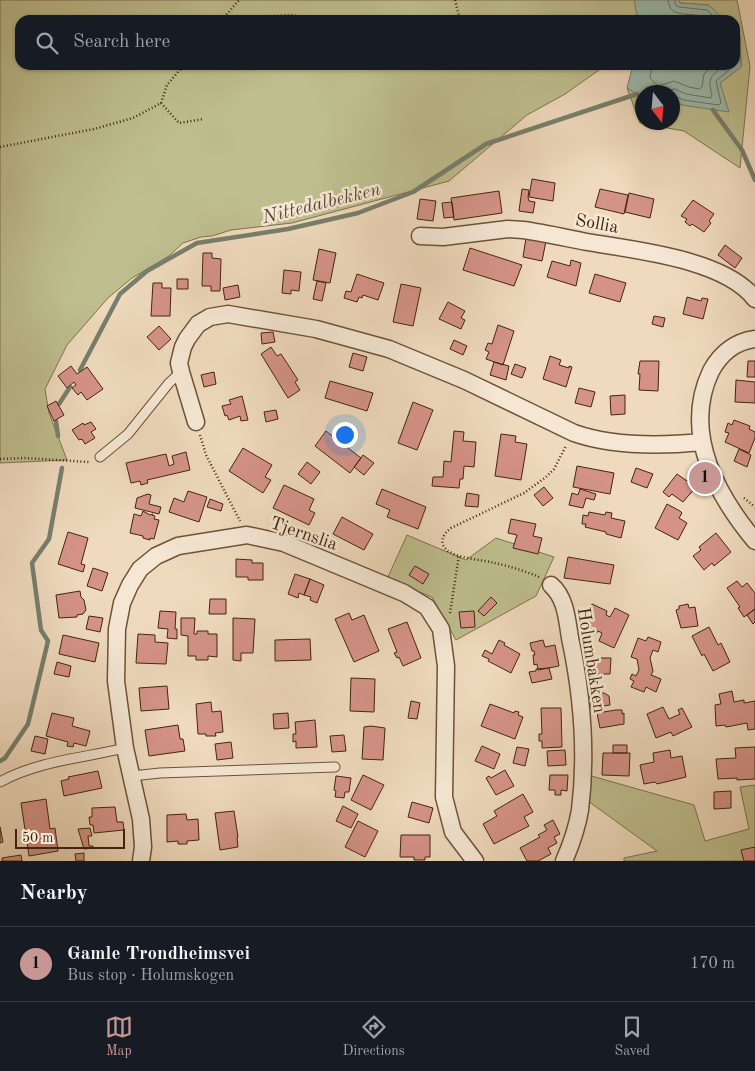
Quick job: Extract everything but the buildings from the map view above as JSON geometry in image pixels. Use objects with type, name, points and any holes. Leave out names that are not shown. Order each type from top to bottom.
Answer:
[{"type":"street","name":"Sollia","points":[[420,236],[443,237],[499,230],[523,230],[635,249],[681,260],[715,271],[743,285],[755,299]]},
{"type":"street","points":[[196,422],[179,363],[187,338],[198,324],[218,315],[242,316],[316,329],[389,349],[464,380],[587,438],[612,442],[659,445],[702,442]]},
{"type":"street","points":[[755,339],[740,342],[719,358],[706,384],[700,406],[702,442],[708,465],[724,500],[755,541]]},
{"type":"street","name":"Tjernslia","points":[[141,861],[143,847],[141,819],[126,748],[116,681],[117,630],[122,603],[130,584],[140,569],[156,556],[178,546],[247,536],[284,543],[404,593],[427,607],[441,629],[446,666],[444,796],[453,832],[475,861]]},
{"type":"street","name":"Holumbakken","points":[[551,585],[560,595],[565,612],[576,664],[582,718],[580,811],[564,861]]},
{"type":"lane","points":[[100,457],[128,434],[169,383],[181,372]]},
{"type":"lane","points":[[0,782],[13,774],[54,763],[126,748]]},
{"type":"lane","points":[[132,776],[160,773],[335,767]]},
{"type":"path","points":[[226,15],[239,0]]},
{"type":"path","points":[[454,0],[458,15]]},
{"type":"path","points":[[0,147],[94,129],[133,118],[161,103],[167,86],[180,70]]},
{"type":"path","points":[[161,103],[179,124],[204,119]]},
{"type":"path","points":[[196,422],[206,456],[247,536]]},
{"type":"path","points":[[551,585],[526,572],[459,555],[448,550],[444,546],[442,539],[451,528],[524,494],[546,477],[554,469],[574,433]]},
{"type":"path","points":[[0,459],[26,458],[83,463],[94,461],[100,457]]},
{"type":"path","points":[[449,621],[459,555]]},
{"type":"green space","points":[[0,0],[642,0],[651,15],[15,15],[15,70],[599,70],[565,94],[527,115],[449,181],[292,223],[231,230],[183,243],[169,256],[132,278],[108,298],[67,345],[45,389],[49,413],[67,460],[0,463]]},
{"type":"green space","points":[[679,0],[737,0],[740,15],[719,15],[709,5],[680,3]]},
{"type":"green space","points":[[740,15],[750,66],[740,168],[684,131],[678,130],[680,104],[682,105],[720,83],[737,70],[740,70]]},
{"type":"green space","points":[[627,88],[635,93],[635,110]]},
{"type":"green space","points":[[407,535],[466,560],[496,538],[554,557],[536,596],[456,640],[432,597],[387,579]]},
{"type":"green space","points":[[588,775],[694,805],[705,841],[749,829],[740,787],[755,785],[755,861],[624,861],[624,858],[657,851],[588,801]]},
{"type":"water","points":[[634,0],[679,0],[680,3],[709,5],[719,15],[637,15]]},
{"type":"water","points":[[740,36],[741,67],[740,68]]},
{"type":"water","points":[[632,70],[737,70],[720,83],[729,112],[682,105],[680,104],[680,85],[635,85],[635,93],[627,88]]},
{"type":"waterway","name":"Nittedalbekken","points":[[80,370],[120,294],[147,271],[197,243],[288,229],[358,213],[413,192],[486,144],[635,95]]},
{"type":"waterway","points":[[713,110],[742,150],[755,180]]},
{"type":"waterway","points":[[59,404],[70,387]]},
{"type":"waterway","name":"Nittedalbekken","points":[[56,421],[58,436]]},
{"type":"waterway","name":"Nittedalbekken","points":[[0,761],[5,758],[28,724],[48,641],[41,630],[32,563],[49,539],[62,468]]},
{"type":"place","name":"Gamle Trondheimsvei","points":[[705,478]]}]
